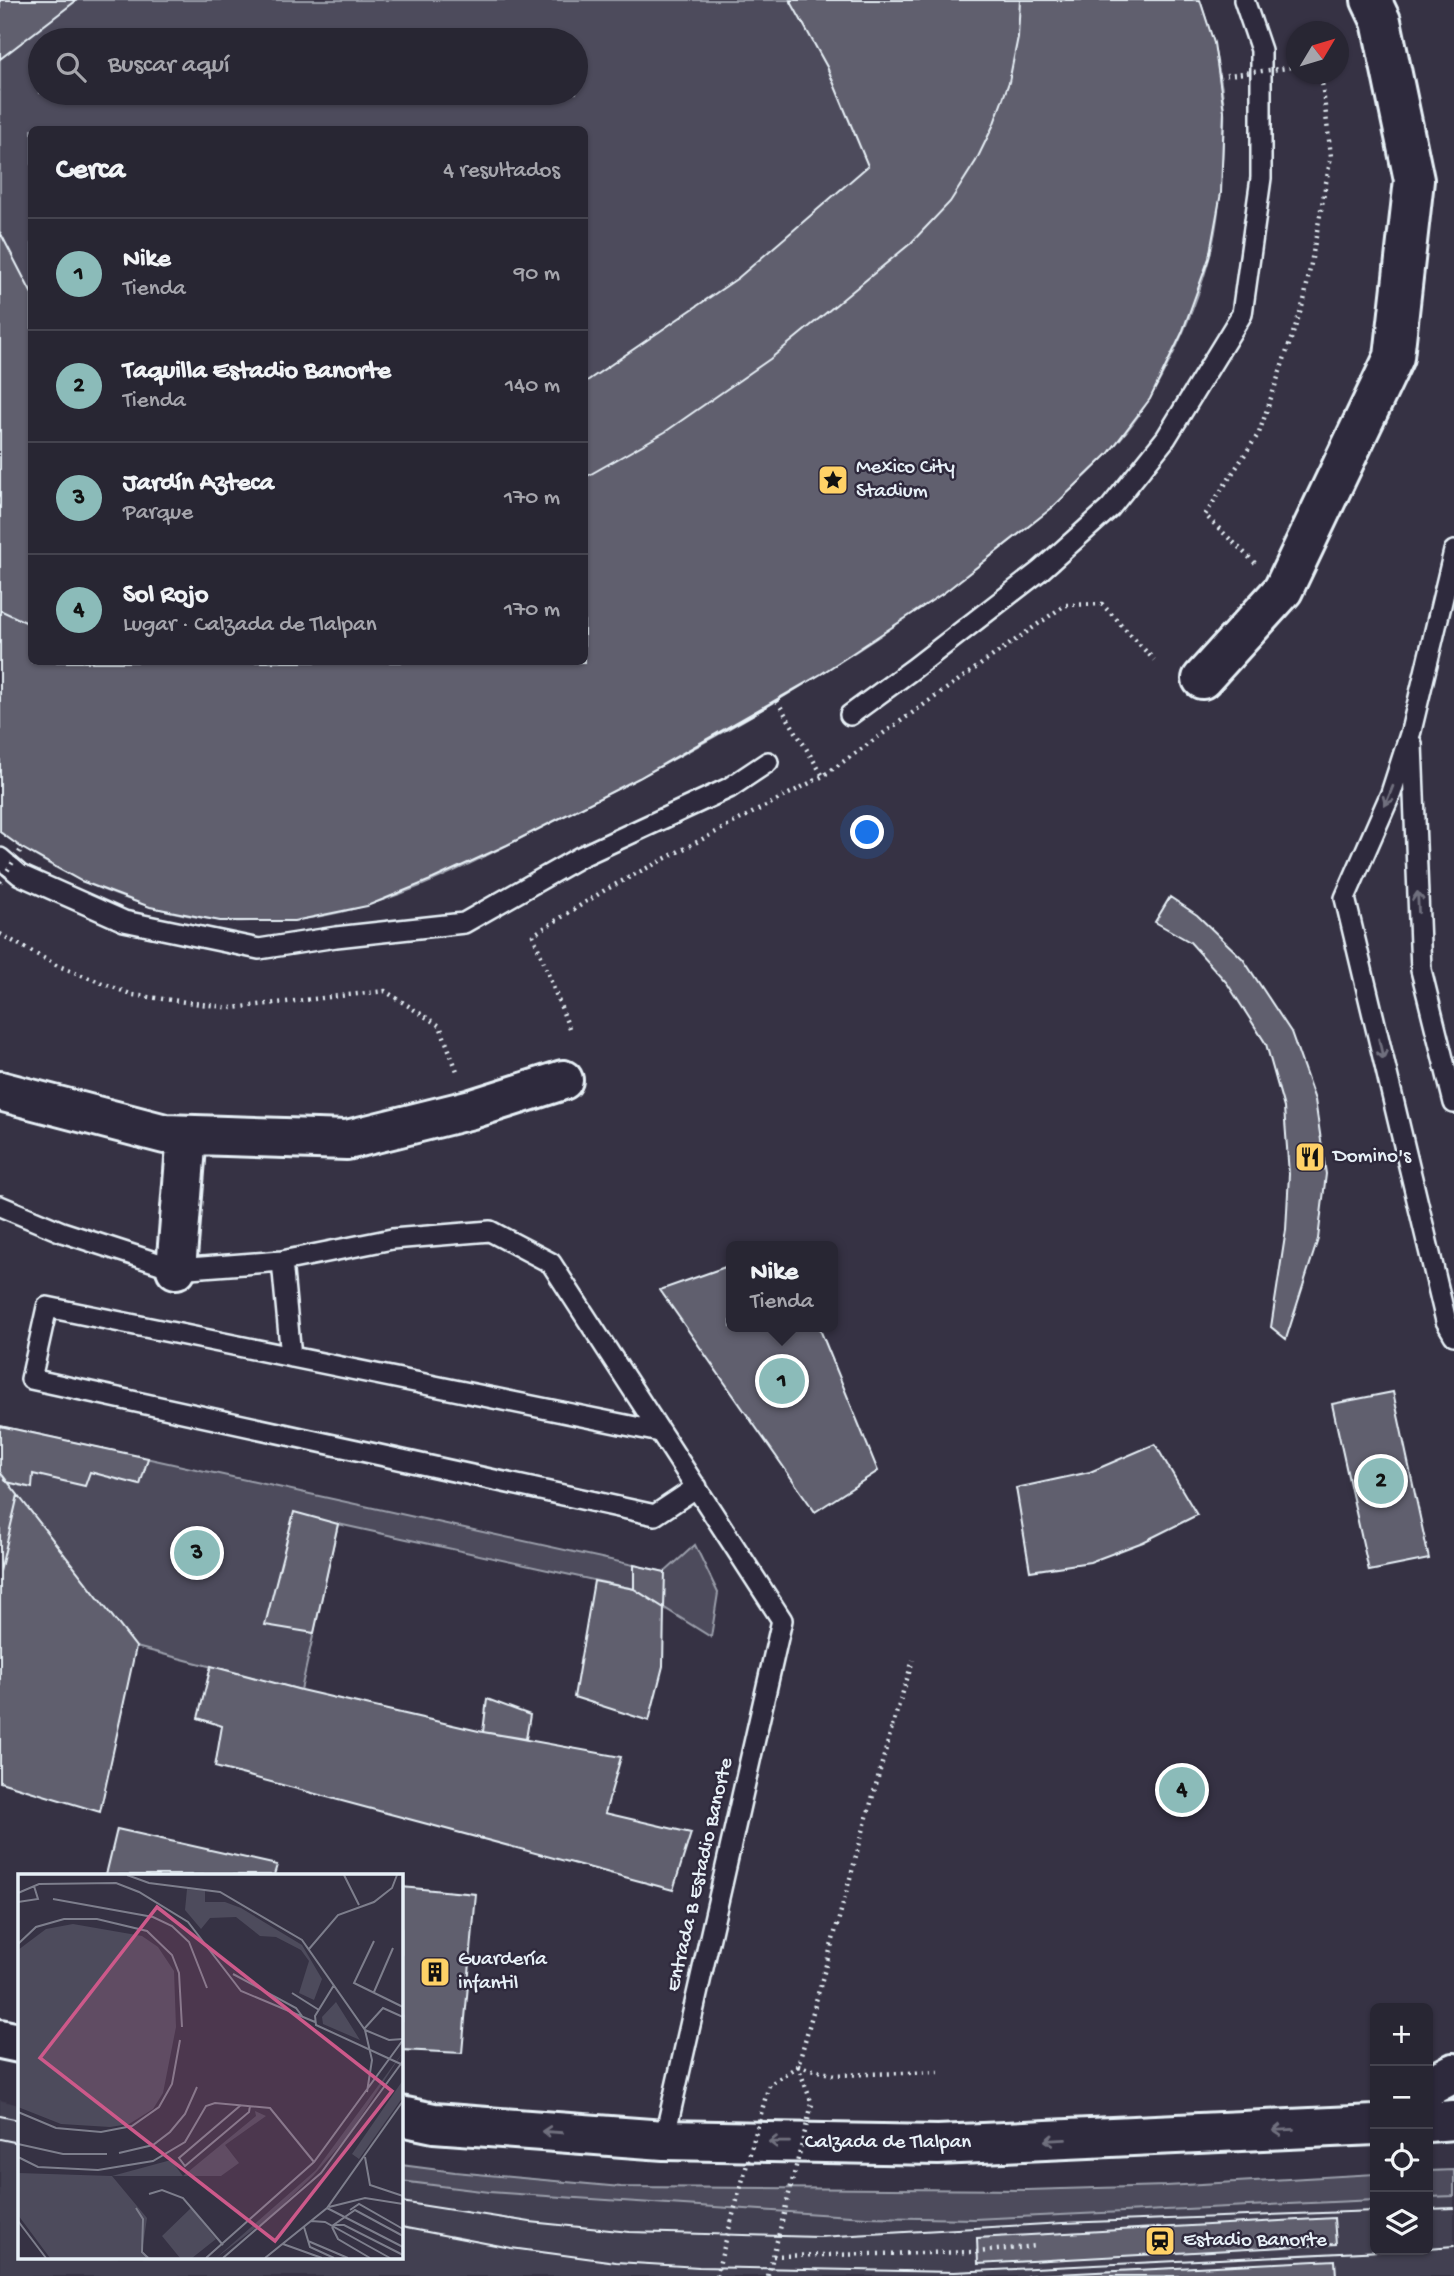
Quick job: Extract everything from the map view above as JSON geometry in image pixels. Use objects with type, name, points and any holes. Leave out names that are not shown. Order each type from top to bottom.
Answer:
[{"type":"street","points":[[1202,679],[1283,590],[1394,357],[1414,180],[1381,21],[1371,0]]},
{"type":"street","points":[[0,1091],[165,1134],[347,1140],[472,1109],[563,1080]]},
{"type":"street","points":[[176,1269],[187,1135]]},
{"type":"street","points":[[0,2039],[18,2043]]},
{"type":"street","points":[[1433,2084],[1454,2073]]},
{"type":"street","points":[[1331,2127],[1370,2113]]},
{"type":"street","name":"Calzada de Tlalpan","points":[[402,2116],[434,2123],[664,2140],[937,2145],[1370,2125]]},
{"type":"street","points":[[1433,2122],[1454,2120]]},
{"type":"lane","points":[[849,715],[1041,570],[1110,508],[1166,438],[1242,314],[1261,165],[1261,50],[1244,0]]},
{"type":"lane","points":[[1454,551],[1411,731],[1391,793],[1345,898],[1446,1321],[1454,1335]]},
{"type":"lane","points":[[1411,731],[1421,970],[1454,1103]]},
{"type":"lane","points":[[0,858],[20,875],[124,921],[259,949],[336,937],[464,923],[580,857],[729,788],[768,762]]},
{"type":"lane","points":[[0,1206],[62,1232],[176,1269],[282,1261],[392,1239],[491,1231],[551,1263],[697,1487],[655,1515],[31,1379],[47,1307],[660,1432]]},
{"type":"lane","points":[[282,1261],[291,1357]]},
{"type":"lane","name":"Entrada B Estadio Banorte","points":[[664,2140],[782,1620],[697,1487]]},
{"type":"path","points":[[1219,76],[1286,68]]},
{"type":"path","points":[[1237,546],[1205,516],[1259,433],[1304,301],[1331,156],[1322,84]]},
{"type":"path","points":[[569,1028],[533,935],[605,890],[823,776],[1065,606],[1102,604],[1154,660]]},
{"type":"path","points":[[777,701],[823,776]]},
{"type":"path","points":[[0,882],[22,848]]},
{"type":"path","points":[[0,934],[56,965],[133,995],[232,1009],[385,991],[440,1026],[461,1080]]},
{"type":"path","points":[[768,2276],[812,2104],[798,2066],[913,1660]]},
{"type":"path","points":[[716,2276],[769,2085],[798,2066],[834,2075],[940,2072]]},
{"type":"path","points":[[773,2256],[977,2252],[1037,2246]]},
{"type":"shaded area","name":"Mexico City Stadium","points":[[0,0],[1200,0],[1216,55],[1224,119],[1217,217],[1209,259],[1191,312],[1151,396],[1138,417],[1106,456],[1050,508],[960,580],[799,688],[687,752],[473,863],[369,905],[292,920],[217,920],[159,909],[103,890],[24,849],[0,832]]},
{"type":"shaded area","points":[[0,1426],[665,1572],[695,1545],[718,1593],[711,1637],[634,1589],[338,1524],[301,1690],[136,1647],[0,1472]]},
{"type":"shaded area","points":[[0,2100],[18,2105],[18,2258],[402,2258],[402,2181],[489,2192],[866,2217],[974,2219],[1370,2200],[1370,2255],[1433,2255],[1433,2197],[1454,2196],[1454,2276],[0,2276]]},
{"type":"shaded area","points":[[402,2165],[621,2187],[1027,2190],[1166,2186],[1370,2174],[1370,2200],[974,2219],[866,2217],[489,2192],[402,2181]]},
{"type":"shaded area","points":[[1454,2170],[1454,2196],[1433,2197],[1433,2171]]},
{"type":"building","points":[[0,0],[77,0],[40,28],[28,28],[28,38],[0,59]]},
{"type":"building","name":"Mexico City Stadium","points":[[790,0],[1200,0],[1214,43],[1224,111],[1221,193],[1209,258],[1182,333],[1150,399],[1108,454],[1053,507],[945,592],[821,674],[639,778],[507,845],[367,906],[294,921],[220,921],[150,907],[81,881],[22,848],[0,832],[0,232],[28,286],[28,665],[588,665],[588,380],[738,278],[868,166],[827,67]]},
{"type":"building","name":"Mexico City Stadium","points":[[1020,0],[1200,0],[1214,43],[1224,111],[1221,193],[1209,258],[1182,333],[1150,399],[1108,454],[1053,507],[945,592],[821,674],[639,778],[507,845],[367,906],[294,921],[220,921],[150,907],[81,881],[22,848],[0,832],[0,610],[28,623],[28,665],[588,665],[588,476],[665,432],[770,359],[911,243],[950,202],[976,161],[993,126],[1009,82],[1018,37]]},
{"type":"building","points":[[1170,897],[1197,915],[1243,959],[1291,1032],[1315,1100],[1326,1174],[1318,1239],[1286,1339],[1271,1327],[1286,1230],[1289,1174],[1284,1108],[1266,1044],[1227,983],[1190,942],[1155,922]]},
{"type":"building","points":[[726,1267],[726,1332],[821,1332],[878,1471],[815,1512],[660,1290]]},
{"type":"building","points":[[1393,1392],[1429,1559],[1369,1571],[1332,1404]]},
{"type":"building","points":[[0,1426],[148,1458],[140,1485],[90,1472],[85,1486],[33,1474],[32,1488],[7,1482],[0,1472]]},
{"type":"building","points":[[1155,1444],[1197,1515],[1143,1542],[1090,1562],[1030,1571],[1016,1488],[1090,1472]]},
{"type":"building","points":[[0,1472],[18,1495],[0,1572]]},
{"type":"building","points":[[18,1495],[136,1647],[100,1812],[0,1782],[0,1572]]},
{"type":"building","points":[[294,1512],[338,1524],[314,1633],[265,1625]]},
{"type":"building","points":[[634,1565],[665,1572],[664,1608],[634,1589]]},
{"type":"building","points":[[594,1581],[634,1589],[664,1608],[663,1666],[649,1721],[574,1697]]},
{"type":"building","points":[[211,1666],[301,1690],[483,1732],[621,1757],[605,1813],[691,1833],[673,1890],[215,1767],[222,1726],[198,1718]]},
{"type":"building","points":[[487,1699],[530,1715],[526,1739],[483,1732]]},
{"type":"building","points":[[117,1829],[277,1865],[274,1874],[106,1874]]},
{"type":"building","name":"Guardería infantil","points":[[402,1887],[476,1894],[462,2053],[402,2050]]},
{"type":"building","points":[[1334,2218],[1336,2244],[978,2264],[977,2238]]},
{"type":"building","points":[[1335,2260],[1336,2276],[1027,2276],[1037,2275]]},
{"type":"tram line","points":[[0,2116],[18,2120]]},
{"type":"tram line","points":[[0,2139],[18,2143]]},
{"type":"tram line","points":[[402,2202],[530,2222],[630,2232],[819,2237],[1063,2223],[1370,2211]]},
{"type":"tram line","points":[[1433,2209],[1454,2208]]},
{"type":"tram line","points":[[402,2227],[511,2248],[616,2262],[699,2267],[954,2272],[1370,2252]]},
{"type":"tram line","points":[[1433,2248],[1454,2246]]},
{"type":"place","name":"Mexico City Stadium","points":[[833,480]]},
{"type":"place","name":"Domino's","points":[[1310,1157]]},
{"type":"place","name":"Nike","points":[[782,1381]]},
{"type":"place","name":"Taquilla Estadio Banorte","points":[[1381,1481]]},
{"type":"place","name":"Jardín Azteca","points":[[197,1553]]},
{"type":"place","name":"Sol Rojo","points":[[1182,1790]]},
{"type":"place","name":"Guardería infantil","points":[[435,1972]]},
{"type":"place","name":"Estadio Banorte","points":[[1160,2241]]}]
